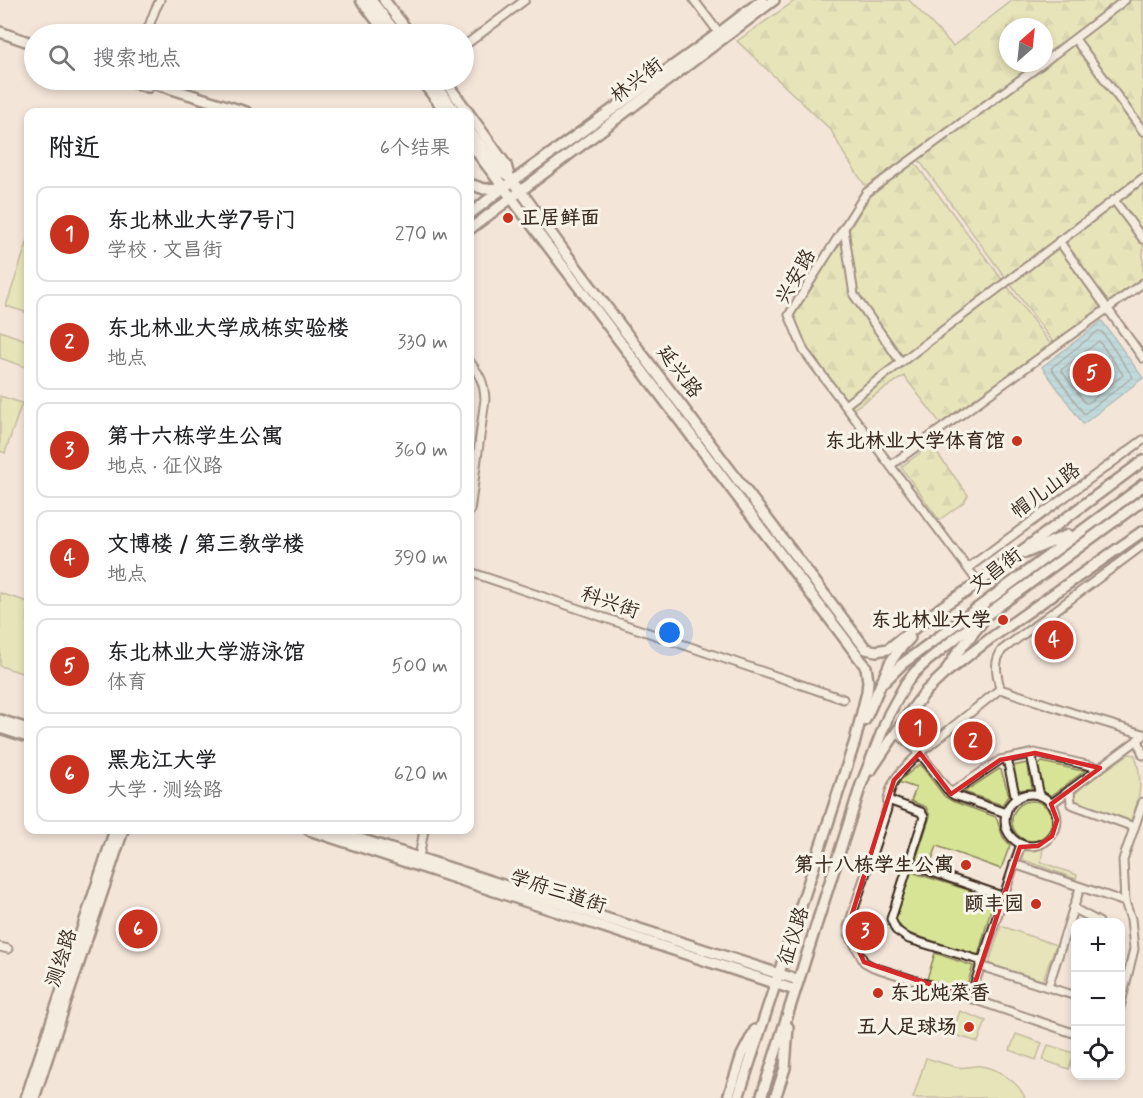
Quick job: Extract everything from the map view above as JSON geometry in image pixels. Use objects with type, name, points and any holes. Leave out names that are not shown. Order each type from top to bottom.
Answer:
[{"type":"main road","points":[[361,0],[379,24]]},
{"type":"main road","points":[[371,0],[389,24]]},
{"type":"main road","points":[[384,0],[402,24]]},
{"type":"main road","name":"林兴街","points":[[511,178],[719,33],[762,0]]},
{"type":"main road","name":"林兴街","points":[[520,190],[774,0]]},
{"type":"main road","points":[[0,32],[24,40]]},
{"type":"main road","points":[[0,39],[24,47]]},
{"type":"main road","points":[[156,90],[212,108]]},
{"type":"main road","points":[[175,90],[233,108]]},
{"type":"main road","points":[[429,90],[443,108]]},
{"type":"main road","points":[[439,90],[453,108]]},
{"type":"main road","name":"延兴路","points":[[451,90],[465,108]]},
{"type":"main road","name":"延兴路","points":[[474,121],[506,165],[511,178],[572,261],[866,648],[876,651],[888,649],[943,606],[969,589]]},
{"type":"main road","points":[[474,136],[500,171],[511,178],[503,188],[474,211]]},
{"type":"main road","name":"延兴路","points":[[474,148],[866,667],[867,692],[855,741]]},
{"type":"main road","points":[[474,185],[484,189],[503,188]]},
{"type":"main road","points":[[474,226],[520,190]]},
{"type":"main road","points":[[738,1098],[855,741],[890,663],[916,633],[969,589],[1143,461]]},
{"type":"main road","name":"文昌街","points":[[878,690],[902,664],[1142,486]]},
{"type":"main road","name":"文昌街","points":[[861,785],[889,714],[906,683],[915,672],[962,633],[1143,500]]},
{"type":"main road","points":[[1012,559],[1073,533],[1096,519]]},
{"type":"main road","points":[[861,785],[926,691],[944,674],[1143,531]]},
{"type":"main road","points":[[944,674],[958,652],[988,615]]},
{"type":"main road","points":[[0,720],[24,728]]},
{"type":"main road","points":[[0,728],[24,736]]},
{"type":"main road","name":"征仪路","points":[[761,1098],[861,785]]},
{"type":"main road","name":"测绘路","points":[[26,1098],[114,834]]},
{"type":"main road","name":"测绘路","points":[[34,1098],[122,834]]},
{"type":"main road","name":"学府三道街","points":[[323,834],[419,862],[797,985]]},
{"type":"main road","name":"学府三道街","points":[[343,834],[419,862]]},
{"type":"main road","points":[[728,1098],[742,1055],[768,1003]]},
{"type":"main road","points":[[775,1098],[785,1068],[789,1010]]},
{"type":"street","points":[[150,24],[160,0]]},
{"type":"street","points":[[474,38],[525,0]]},
{"type":"street","points":[[694,0],[719,33]]},
{"type":"street","name":"兴安路","points":[[1053,56],[1125,0]]},
{"type":"street","points":[[1075,39],[1143,130]]},
{"type":"street","name":"兴安路","points":[[978,582],[804,351],[789,315],[866,194],[1031,72]]},
{"type":"street","points":[[845,405],[1143,178]]},
{"type":"street","points":[[1114,200],[1143,239]]},
{"type":"street","points":[[844,229],[854,295],[901,362]]},
{"type":"street","points":[[1059,241],[1143,358]]},
{"type":"street","points":[[891,465],[1143,283]]},
{"type":"street","points":[[474,367],[484,387],[485,399],[474,481]]},
{"type":"street","name":"帽儿山路","points":[[968,568],[1143,440]]},
{"type":"street","points":[[1000,689],[996,663],[1002,650],[1143,546]]},
{"type":"street","name":"科兴街","points":[[474,573],[843,699]]},
{"type":"street","points":[[1000,689],[1141,736]]},
{"type":"street","points":[[1000,689],[920,753],[894,780],[888,794],[887,809],[848,927],[849,934],[864,962],[873,967],[1071,1032]]},
{"type":"street","points":[[909,714],[937,739]]},
{"type":"street","points":[[896,732],[920,753],[951,793],[1006,813]]},
{"type":"street","points":[[1141,736],[1143,755]]},
{"type":"street","points":[[1052,804],[1141,736]]},
{"type":"street","points":[[951,793],[1000,760],[1035,753],[1100,768]]},
{"type":"street","points":[[1031,754],[1040,796]]},
{"type":"street","points":[[1007,759],[1016,799]]},
{"type":"street","points":[[1070,790],[1071,804],[1134,827]]},
{"type":"street","points":[[1030,795],[1040,796],[1052,804],[1056,811],[1058,820],[1056,828],[1046,842],[1038,846],[1021,844],[1014,840],[1006,828],[1006,813],[1016,799],[1030,795]]},
{"type":"street","points":[[888,800],[921,812],[924,817],[891,919],[896,930],[909,939],[1071,994]]},
{"type":"street","points":[[1125,986],[1134,949],[1131,919],[1125,902],[1123,860],[1143,802]]},
{"type":"street","points":[[419,862],[423,834]]},
{"type":"street","points":[[970,998],[1021,844]]},
{"type":"street","points":[[909,864],[1002,896]]},
{"type":"street","points":[[1014,864],[1125,902]]},
{"type":"street","points":[[1047,987],[1080,888]]},
{"type":"street","points":[[1073,908],[1092,918]]},
{"type":"highlighted area","points":[[920,753],[951,794],[1000,760],[1035,753],[1100,768],[1051,804],[1057,820],[1052,836],[1038,846],[1020,847],[970,998],[864,962],[848,927],[894,780]]},
{"type":"green space","points":[[796,0],[909,0],[953,46],[1013,0],[1119,0],[1053,50],[1053,18],[999,18],[999,72],[1024,72],[866,187],[831,130],[737,41]]},
{"type":"green space","points":[[1129,0],[1143,0],[1143,127],[1078,40]]},
{"type":"green space","points":[[1074,43],[1143,135],[1143,280],[1055,345],[918,159],[1035,72],[1053,72],[1053,59]]},
{"type":"green space","points":[[914,162],[1052,346],[941,424],[904,376],[853,409],[807,350],[793,316],[870,197]]},
{"type":"green space","points":[[24,252],[24,312],[6,306]]},
{"type":"green space","points":[[0,331],[24,340],[24,367],[0,358]]},
{"type":"green space","points":[[0,396],[22,403],[5,453],[0,451]]},
{"type":"green space","points":[[931,445],[968,495],[964,502],[939,520],[901,467]]},
{"type":"green space","points":[[0,593],[24,601],[24,674],[0,666]]},
{"type":"green space","points":[[1129,754],[1135,755],[1140,781],[1139,797],[1130,822],[1076,805],[1073,801],[1074,795],[1084,785]]},
{"type":"green space","points":[[1042,762],[1086,770],[1051,796],[1042,792],[1037,767]]},
{"type":"green space","points":[[1027,763],[1032,787],[1018,790],[1013,766]]},
{"type":"green space","points":[[920,764],[944,796],[996,817],[1003,837],[1010,845],[1001,869],[937,846],[930,865],[916,859],[930,816],[926,807],[911,801],[916,788],[898,782]]},
{"type":"green space","points":[[999,769],[1009,795],[1002,805],[964,792]]},
{"type":"green space","points":[[1032,801],[1040,802],[1046,807],[1051,813],[1051,829],[1046,835],[1040,840],[1032,841],[1024,840],[1018,835],[1013,829],[1012,821],[1013,813],[1018,807],[1024,802]]},
{"type":"green space","points":[[1043,848],[1041,862],[1077,875],[1076,879],[1021,859],[1024,851]]},
{"type":"green space","points":[[911,872],[994,898],[978,956],[905,932],[895,919]]},
{"type":"green space","points":[[1001,926],[1056,945],[1042,982],[990,965]]},
{"type":"green space","points":[[935,953],[973,966],[966,988],[962,990],[927,979]]},
{"type":"green space","name":"五人足球场","points":[[960,1011],[986,1021],[978,1042],[952,1034]]},
{"type":"green space","points":[[1016,1034],[1042,1043],[1036,1060],[1010,1050]]},
{"type":"green space","points":[[1048,1045],[1071,1052],[1069,1069],[1043,1060]]},
{"type":"green space","points":[[926,1058],[961,1067],[981,1066],[994,1070],[1018,1086],[1025,1098],[913,1098]]},
{"type":"water","points":[[1102,321],[1143,378],[1083,424],[1042,367]]},
{"type":"place","name":"正居鲜面","points":[[508,218]]},
{"type":"place","name":"东北林业大学游泳馆","points":[[1092,373]]},
{"type":"place","name":"东北林业大学体育馆","points":[[1017,441]]},
{"type":"place","name":"东北林业大学","points":[[1003,620]]},
{"type":"place","name":"文博楼 / 第三教学楼","points":[[1054,640]]},
{"type":"place","name":"东北林业大学7号门","points":[[918,728]]},
{"type":"place","name":"东北林业大学成栋实验楼","points":[[973,741]]},
{"type":"place","name":"第十八栋学生公寓","points":[[966,865]]},
{"type":"place","name":"颐丰园","points":[[1036,904]]},
{"type":"place","name":"黑龙江大学","points":[[138,929]]},
{"type":"place","name":"第十六栋学生公寓","points":[[865,931]]},
{"type":"place","name":"东北炖菜香","points":[[878,993]]},
{"type":"place","name":"五人足球场","points":[[969,1027]]}]
